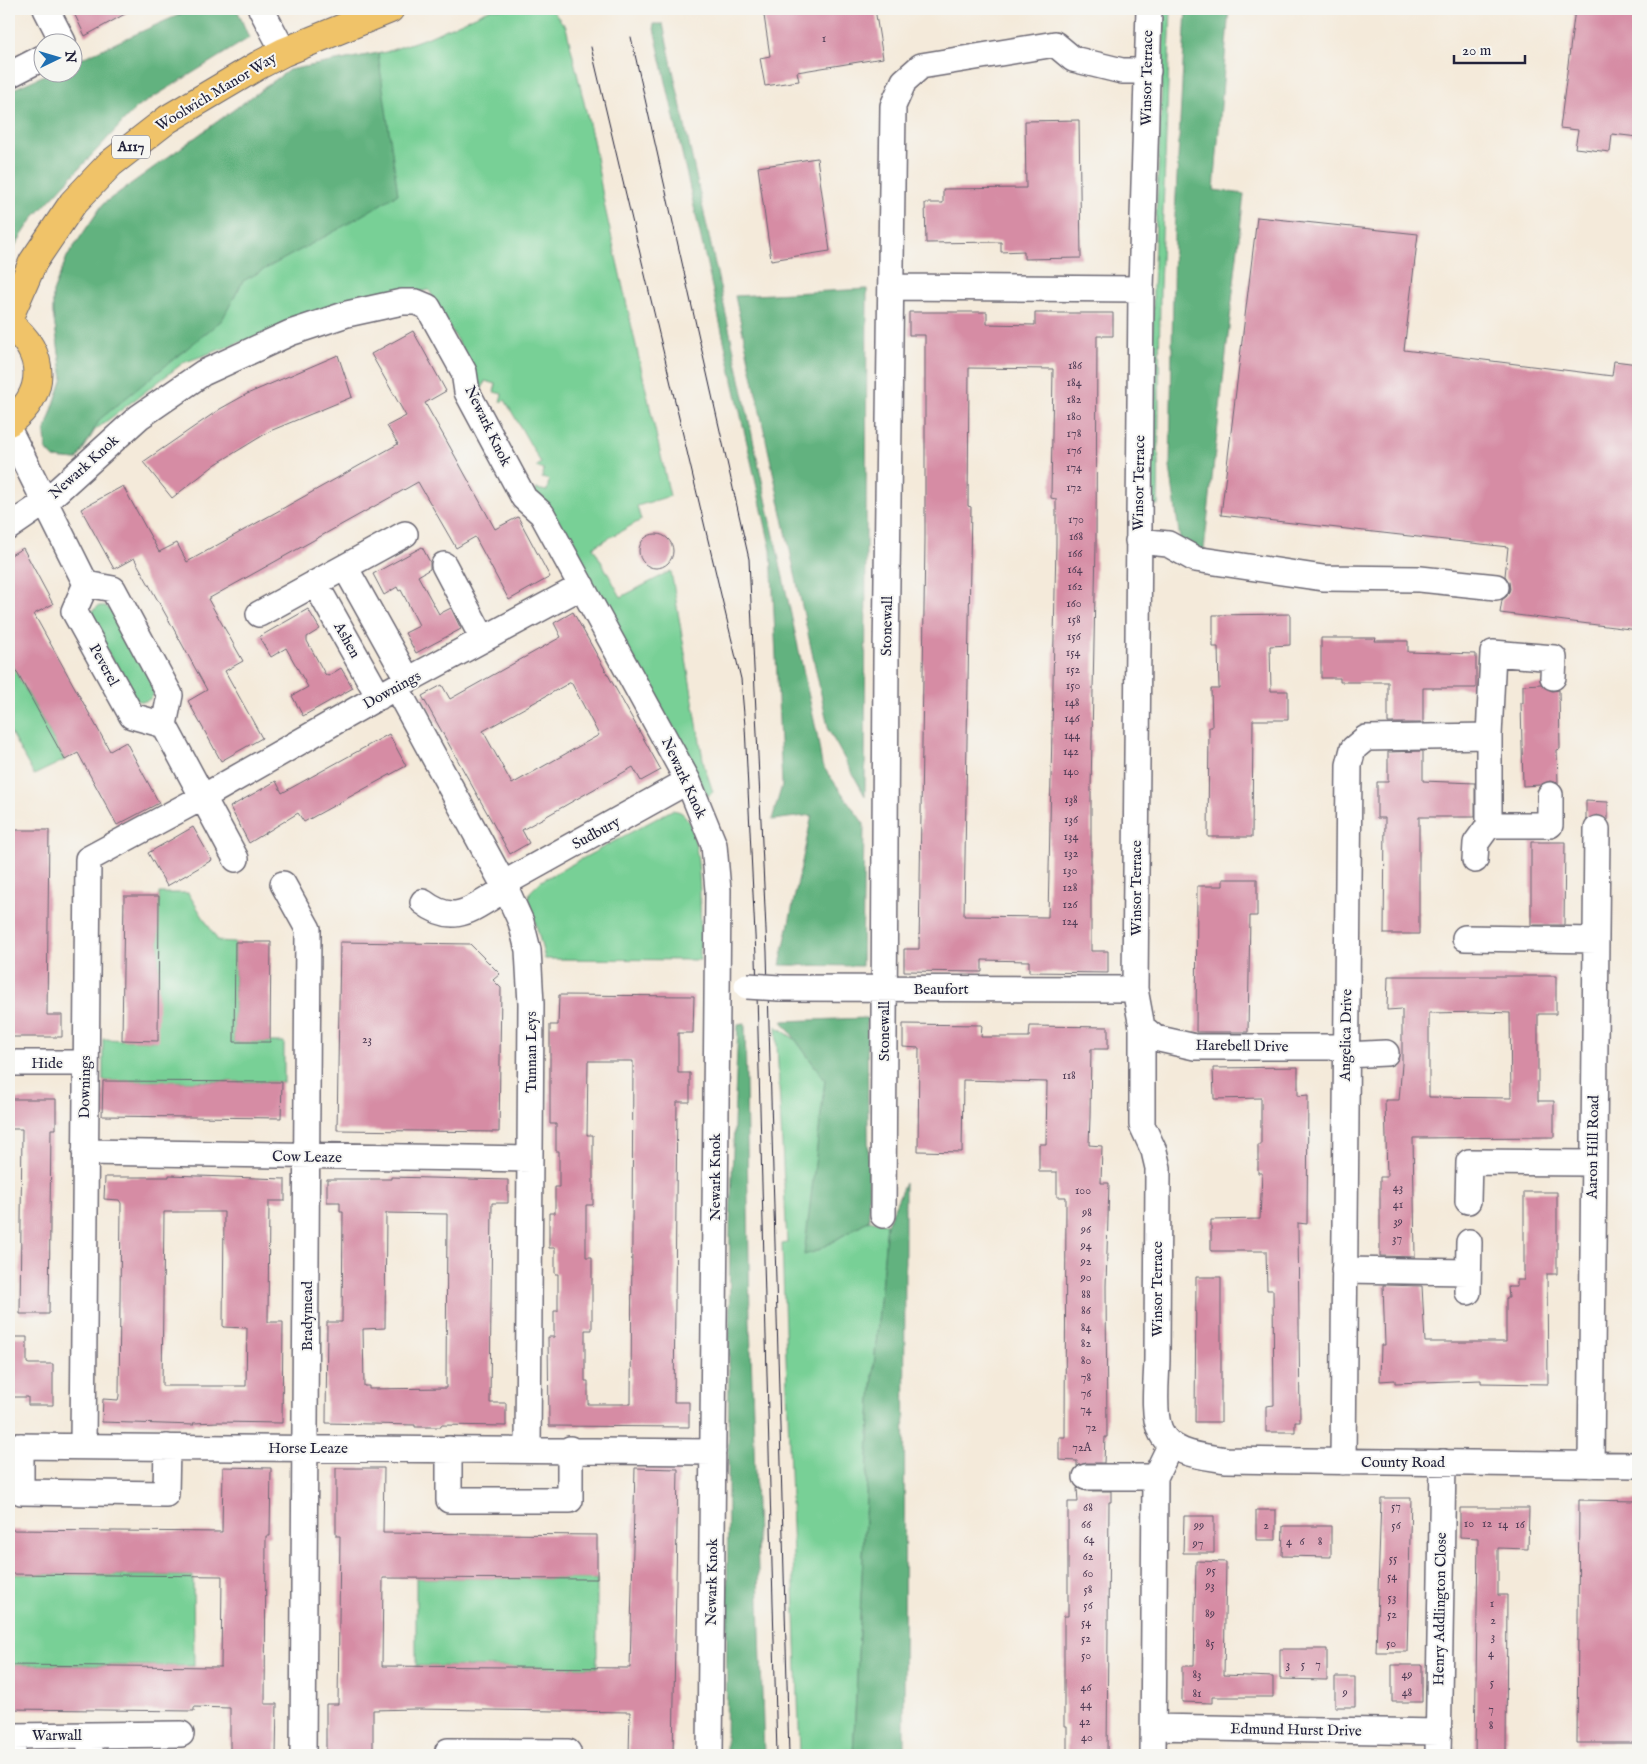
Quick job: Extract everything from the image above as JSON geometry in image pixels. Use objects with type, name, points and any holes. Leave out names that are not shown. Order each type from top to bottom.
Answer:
[{"type":"main road","name":"Woolwich Manor Way","points":[[9,318],[33,262],[73,203],[110,164],[168,119],[284,52],[390,9]]},
{"type":"main road","points":[[9,324],[23,335],[34,353],[38,374],[34,394],[22,412],[9,422]]},
{"type":"street","points":[[46,9],[58,32]]},
{"type":"street","points":[[261,9],[284,52]]},
{"type":"street","name":"Winsor Terrace","points":[[1149,9],[1141,289],[1135,989],[1142,1027],[1142,1125],[1154,1152],[1158,1168],[1157,1417],[1160,1430],[1171,1444]]},
{"type":"street","name":"Stonewall","points":[[883,1215],[893,106],[904,81],[921,66],[1055,44],[1073,59],[1122,71],[1148,71]]},
{"type":"street","points":[[9,75],[32,63]]},
{"type":"street","points":[[891,287],[1141,289]]},
{"type":"street","name":"Newark Knok","points":[[9,527],[44,503],[139,417],[203,372],[310,325],[391,304],[416,302],[428,308],[464,372],[467,392],[524,498],[542,514],[688,781],[714,845],[718,890],[710,1755]]},
{"type":"street","points":[[9,430],[86,584],[113,589],[170,695],[164,725],[236,859]]},
{"type":"street","points":[[259,614],[405,534]]},
{"type":"street","points":[[1138,541],[1168,544],[1195,559],[1323,578],[1420,579],[1496,587]]},
{"type":"street","points":[[444,565],[483,639]]},
{"type":"street","points":[[345,567],[394,688]]},
{"type":"street","name":"Ashen","points":[[315,583],[394,688]]},
{"type":"street","name":"Peverel","points":[[86,584],[74,611],[132,716],[164,725]]},
{"type":"street","name":"Downings","points":[[83,1446],[84,1152],[88,859],[203,798],[394,688],[582,586]]},
{"type":"street","points":[[1475,860],[1476,843],[1489,826],[1489,736],[1493,653],[1554,658],[1553,678]]},
{"type":"street","name":"Tunnan Leys","points":[[394,688],[505,887],[522,922],[528,950],[531,1004],[528,1449]]},
{"type":"street","name":"Angelica Drive","points":[[1343,1462],[1349,765],[1353,749],[1366,738],[1489,736]]},
{"type":"street","name":"Sudbury","points":[[423,902],[435,911],[459,915],[688,781]]},
{"type":"street","points":[[1489,826],[1550,825],[1550,795]]},
{"type":"street","name":"Aaron Hill Road","points":[[1591,1465],[1592,1163],[1597,829]]},
{"type":"street","name":"Bradymead","points":[[283,884],[308,929],[304,1755]]},
{"type":"street","points":[[1465,938],[1596,940]]},
{"type":"street","name":"Beaufort","points":[[716,985],[780,988],[1135,989]]},
{"type":"street","name":"Harebell Drive","points":[[1142,1027],[1155,1038],[1195,1047],[1386,1053]]},
{"type":"street","name":"Hide","points":[[9,1063],[86,1063]]},
{"type":"street","name":"Cow Leaze","points":[[84,1152],[530,1159]]},
{"type":"street","points":[[1468,1201],[1469,1162],[1592,1163]]},
{"type":"street","points":[[1344,1270],[1468,1282],[1469,1242]]},
{"type":"street","points":[[1153,1755],[1156,1477],[1171,1444]]},
{"type":"street","name":"County Road","points":[[1171,1444],[1182,1451],[1226,1460],[1638,1465]]},
{"type":"street","name":"Horse Leaze","points":[[167,1447],[166,1494],[21,1492],[15,1446],[570,1449],[713,1452]]},
{"type":"street","points":[[449,1449],[449,1500],[570,1500],[570,1449]]},
{"type":"street","name":"Henry Addlington Close","points":[[1438,1744],[1442,1462]]},
{"type":"street","points":[[1086,1477],[1156,1477]]},
{"type":"street","name":"Edmund Hurst Drive","points":[[1153,1728],[1438,1744]]},
{"type":"street","name":"Warwall","points":[[13,1755],[13,1736],[90,1745],[181,1734]]},
{"type":"street","points":[[448,1755],[448,1751],[568,1752],[568,1755]]},
{"type":"green space","points":[[192,9],[237,9],[249,38],[136,108],[34,217],[9,255],[9,91],[32,81],[82,82],[82,58]]},
{"type":"green space","points":[[491,9],[551,9],[566,27],[593,140],[605,208],[670,496],[637,506],[641,520],[593,547],[621,597],[671,571],[704,765],[713,792],[708,796],[535,492],[536,489],[547,491],[549,480],[542,478],[544,470],[536,467],[541,463],[505,400],[500,402],[502,394],[494,392],[496,384],[485,381],[482,389],[478,388],[472,367],[429,290],[340,306],[183,363],[95,430],[77,460],[54,458],[46,449],[45,431],[63,378],[53,313],[53,292],[67,257],[103,204],[289,70],[386,52],[429,37]]},
{"type":"green space","points":[[1165,9],[1171,9],[1160,287],[1158,505],[1152,505],[1153,287]]},
{"type":"green space","points":[[1186,9],[1229,9],[1214,190],[1244,194],[1204,550],[1180,540],[1170,467],[1174,233]]},
{"type":"green space","points":[[653,24],[663,24],[817,734],[822,765],[864,824],[862,966],[780,965],[812,815],[772,820],[782,785],[771,550]]},
{"type":"green space","points":[[378,53],[398,194],[337,230],[243,281],[222,320],[100,419],[77,460],[54,458],[46,449],[45,431],[63,378],[53,313],[53,292],[67,257],[103,204],[289,70]]},
{"type":"green space","points":[[867,289],[865,796],[829,731],[735,296]]},
{"type":"green space","points":[[99,606],[105,606],[114,612],[155,686],[153,696],[148,700],[140,701],[132,697],[89,617],[92,611]]},
{"type":"green space","points":[[9,660],[65,760],[34,775],[9,730]]},
{"type":"green space","points":[[672,810],[680,812],[685,816],[691,827],[695,843],[700,885],[700,960],[545,959],[529,898],[530,892],[541,881]]},
{"type":"green space","points":[[159,893],[188,893],[218,941],[235,942],[234,1042],[284,1042],[284,1082],[103,1081],[103,1039],[157,1041]]},
{"type":"green space","points":[[867,1018],[869,1220],[817,1251],[804,1255],[825,1080],[782,1021]]},
{"type":"green space","points":[[745,1023],[750,1321],[764,1755],[726,1755],[730,1224],[738,1024]]},
{"type":"green space","points":[[776,1026],[796,1040],[825,1080],[805,1254],[817,1251],[869,1220],[887,1224],[871,1399],[853,1755],[800,1755],[782,1244],[787,1243]]},
{"type":"green space","points":[[905,1183],[904,1755],[853,1755],[871,1399],[887,1224]]},
{"type":"green space","points":[[9,1574],[193,1576],[194,1666],[9,1665]]},
{"type":"green space","points":[[416,1578],[597,1579],[597,1668],[416,1666]]},
{"type":"building","points":[[72,9],[134,9],[85,36]]},
{"type":"building","points":[[763,9],[875,9],[883,58],[797,72],[799,81],[765,86],[760,58],[770,56]]},
{"type":"building","points":[[1575,9],[1638,9],[1638,137],[1612,134],[1610,152],[1575,148],[1578,130],[1560,128]]},
{"type":"building","points":[[1079,120],[1081,258],[1024,259],[1024,251],[1001,252],[1001,242],[926,243],[925,203],[943,203],[943,189],[1026,188],[1025,121]]},
{"type":"building","points":[[817,158],[830,251],[771,260],[758,167]]},
{"type":"building","points":[[1257,217],[1418,234],[1404,350],[1612,376],[1614,361],[1638,364],[1638,630],[1500,613],[1502,600],[1507,596],[1510,589],[1509,582],[1505,576],[1508,547],[1221,515]]},
{"type":"building","points":[[909,312],[987,312],[987,324],[1035,325],[1035,313],[1113,313],[1113,336],[1097,336],[1096,544],[1091,788],[1091,951],[1108,951],[1108,973],[1029,972],[1029,961],[982,960],[982,972],[904,971],[904,949],[919,949],[925,540],[925,335],[909,335]],"holes":[[[969,368],[1053,369],[1051,498],[1056,499],[1056,544],[1048,917],[964,916],[971,507],[968,506]]]},
{"type":"building","points":[[413,331],[446,391],[425,403],[495,529],[518,517],[550,577],[509,600],[475,537],[456,548],[418,482],[208,599],[243,661],[225,671],[262,738],[221,761],[188,701],[207,690],[171,624],[134,558],[114,569],[81,509],[123,486],[159,552],[177,543],[187,562],[398,444],[387,426],[406,416],[371,354]]},
{"type":"building","points":[[338,355],[352,397],[270,431],[216,464],[172,498],[143,462],[220,409],[247,394]]},
{"type":"building","points":[[656,534],[663,535],[668,539],[672,544],[672,558],[668,563],[663,567],[656,568],[649,567],[644,563],[640,558],[639,551],[640,544],[644,539],[649,535]]},
{"type":"building","points":[[422,547],[430,562],[430,569],[418,576],[439,614],[451,608],[461,629],[416,653],[405,633],[419,626],[401,590],[399,591],[397,587],[384,595],[373,574]]},
{"type":"building","points":[[23,548],[53,604],[34,614],[110,751],[126,742],[159,803],[117,825],[78,753],[65,760],[9,658],[9,556]]},
{"type":"building","points":[[308,609],[320,629],[307,637],[307,641],[325,674],[328,676],[341,668],[353,688],[303,716],[292,696],[308,687],[286,648],[271,657],[259,637]]},
{"type":"building","points":[[573,612],[661,770],[641,781],[633,767],[522,830],[529,843],[510,854],[422,696],[442,685],[450,699],[561,637],[554,623]],"holes":[[[571,682],[599,735],[512,784],[483,731]]]},
{"type":"building","points":[[1290,614],[1290,645],[1270,646],[1271,691],[1288,691],[1288,720],[1253,720],[1252,837],[1208,837],[1209,727],[1212,727],[1211,689],[1219,689],[1218,647],[1213,647],[1213,615]]},
{"type":"building","points":[[1321,638],[1376,638],[1375,641],[1408,641],[1408,652],[1476,654],[1476,688],[1423,688],[1423,723],[1388,723],[1388,682],[1340,682],[1340,678],[1321,678]]},
{"type":"building","points":[[1541,684],[1552,691],[1559,690],[1560,749],[1557,750],[1558,783],[1550,781],[1540,785],[1523,786],[1521,703],[1523,703],[1523,685]]},
{"type":"building","points":[[389,734],[406,766],[304,822],[298,813],[249,843],[230,807],[276,781],[282,793]]},
{"type":"building","points":[[1423,751],[1423,781],[1475,783],[1475,817],[1419,817],[1419,934],[1384,934],[1385,818],[1377,818],[1377,782],[1388,782],[1388,752]]},
{"type":"building","points":[[1586,801],[1608,802],[1608,820],[1597,815],[1586,820]]},
{"type":"building","points":[[193,827],[212,860],[167,886],[148,853]]},
{"type":"building","points":[[9,830],[49,830],[47,1015],[62,1015],[62,1037],[9,1037]]},
{"type":"building","points":[[1531,842],[1565,842],[1564,925],[1531,925]]},
{"type":"building","points":[[1223,879],[1257,879],[1257,916],[1250,916],[1248,1032],[1196,1032],[1197,886],[1223,886]]},
{"type":"building","points":[[124,896],[159,896],[158,1041],[122,1040]]},
{"type":"building","points":[[235,942],[271,942],[270,1042],[234,1042]]},
{"type":"building","points":[[340,942],[470,944],[500,974],[493,980],[501,988],[499,1132],[337,1130]]},
{"type":"building","points":[[1388,976],[1556,976],[1556,1014],[1538,1014],[1538,1101],[1554,1101],[1554,1137],[1413,1138],[1415,1257],[1380,1256],[1380,1177],[1387,1177],[1385,1100],[1399,1100],[1402,1064],[1402,1009],[1387,1010]],"holes":[[[1429,1013],[1510,1013],[1511,1098],[1429,1097]]]},
{"type":"building","points":[[559,995],[694,996],[693,1033],[678,1033],[678,1073],[690,1073],[690,1102],[677,1102],[674,1402],[689,1402],[689,1427],[549,1426],[548,1337],[554,1337],[554,1311],[558,1311],[558,1274],[555,1274],[555,1248],[549,1248],[549,1213],[555,1213],[555,1187],[559,1187],[559,1151],[556,1151],[556,1124],[550,1124],[550,1025],[558,1025]],"holes":[[[588,1061],[633,1061],[631,1404],[588,1404],[588,1381],[585,1381],[585,1330],[592,1330],[592,1257],[586,1257],[586,1205],[593,1205],[593,1135],[587,1135]]]},
{"type":"building","points":[[903,1024],[982,1025],[981,1037],[1029,1037],[1030,1026],[1108,1027],[1108,1049],[1091,1049],[1089,1145],[1102,1146],[1101,1183],[1109,1183],[1106,1286],[1107,1437],[1105,1437],[1104,1463],[1086,1463],[1077,1466],[1077,1461],[1059,1460],[1059,1437],[1065,1437],[1066,1197],[1057,1197],[1057,1172],[1039,1172],[1039,1144],[1046,1144],[1047,1082],[963,1080],[962,1152],[918,1151],[919,1048],[903,1047]]},
{"type":"building","points":[[1298,1067],[1298,1096],[1308,1095],[1307,1224],[1298,1223],[1300,1422],[1295,1422],[1295,1432],[1266,1432],[1266,1406],[1274,1405],[1273,1290],[1267,1290],[1266,1251],[1211,1251],[1211,1220],[1260,1219],[1262,1173],[1258,1173],[1258,1145],[1261,1145],[1261,1098],[1214,1099],[1213,1068]]},
{"type":"building","points":[[103,1081],[282,1082],[281,1118],[102,1116]]},
{"type":"building","points":[[9,1099],[56,1099],[56,1129],[51,1129],[49,1314],[20,1314],[22,1129],[9,1129]]},
{"type":"building","points":[[169,1175],[285,1179],[285,1201],[269,1201],[268,1322],[283,1322],[282,1423],[218,1422],[193,1423],[194,1425],[102,1422],[103,1399],[118,1400],[119,1396],[121,1203],[119,1200],[104,1199],[105,1177],[169,1177]],"holes":[[[164,1212],[224,1212],[223,1327],[247,1328],[246,1386],[162,1386]]]},
{"type":"building","points":[[391,1177],[508,1180],[508,1203],[492,1203],[490,1403],[506,1403],[506,1426],[441,1425],[441,1427],[415,1427],[415,1425],[326,1423],[327,1322],[342,1322],[343,1212],[340,1212],[340,1202],[327,1202],[327,1179],[391,1179]],"holes":[[[386,1213],[447,1214],[446,1388],[369,1389],[369,1386],[364,1386],[363,1329],[385,1328]]]},
{"type":"building","points":[[1524,1192],[1557,1192],[1557,1274],[1547,1274],[1548,1384],[1481,1383],[1481,1380],[1395,1383],[1395,1380],[1380,1381],[1381,1345],[1385,1345],[1383,1285],[1422,1286],[1425,1342],[1506,1342],[1506,1298],[1509,1298],[1508,1287],[1517,1287],[1517,1280],[1524,1280]]},
{"type":"building","points":[[1196,1277],[1221,1277],[1221,1422],[1195,1422]]},
{"type":"building","points":[[9,1337],[27,1337],[27,1363],[53,1364],[53,1405],[28,1405],[28,1397],[9,1397]]},
{"type":"building","points":[[223,1467],[271,1468],[270,1536],[266,1536],[265,1704],[277,1704],[276,1755],[230,1755],[230,1708],[194,1707],[194,1711],[9,1709],[9,1665],[221,1667],[222,1576],[9,1574],[9,1530],[222,1532]]},
{"type":"building","points":[[336,1468],[384,1468],[383,1533],[597,1535],[597,1579],[383,1578],[382,1666],[630,1668],[635,1468],[678,1469],[673,1755],[629,1755],[630,1712],[415,1709],[373,1710],[373,1755],[326,1755],[326,1704],[338,1704],[340,1536],[336,1536]]},
{"type":"building","points":[[1077,1488],[1086,1491],[1111,1491],[1111,1502],[1109,1502],[1107,1755],[1067,1755],[1067,1726],[1064,1726],[1064,1616],[1068,1616],[1068,1502],[1078,1502]]},
{"type":"building","points":[[1381,1498],[1411,1498],[1407,1652],[1376,1652]]},
{"type":"building","points":[[1579,1500],[1638,1501],[1638,1743],[1577,1743]]},
{"type":"building","points":[[1460,1508],[1529,1508],[1528,1549],[1498,1548],[1498,1595],[1507,1595],[1506,1755],[1475,1755],[1478,1538],[1460,1537]]},
{"type":"building","points":[[1256,1510],[1276,1510],[1276,1540],[1256,1540]]},
{"type":"building","points":[[1184,1516],[1214,1516],[1214,1553],[1183,1553]]},
{"type":"building","points":[[1283,1526],[1331,1526],[1331,1557],[1282,1556]]},
{"type":"building","points":[[1196,1561],[1226,1562],[1224,1675],[1273,1677],[1273,1697],[1212,1697],[1212,1703],[1182,1702],[1182,1666],[1194,1666]]},
{"type":"building","points":[[1280,1649],[1327,1649],[1327,1680],[1280,1679]]},
{"type":"building","points":[[1392,1665],[1422,1665],[1422,1702],[1392,1702]]},
{"type":"building","points":[[1335,1677],[1355,1677],[1355,1707],[1335,1707]]},
{"type":"tram line","points":[[631,37],[749,559],[767,952],[789,1755]]},
{"type":"tram line","points":[[591,47],[741,679],[756,956],[777,1755]]}]
